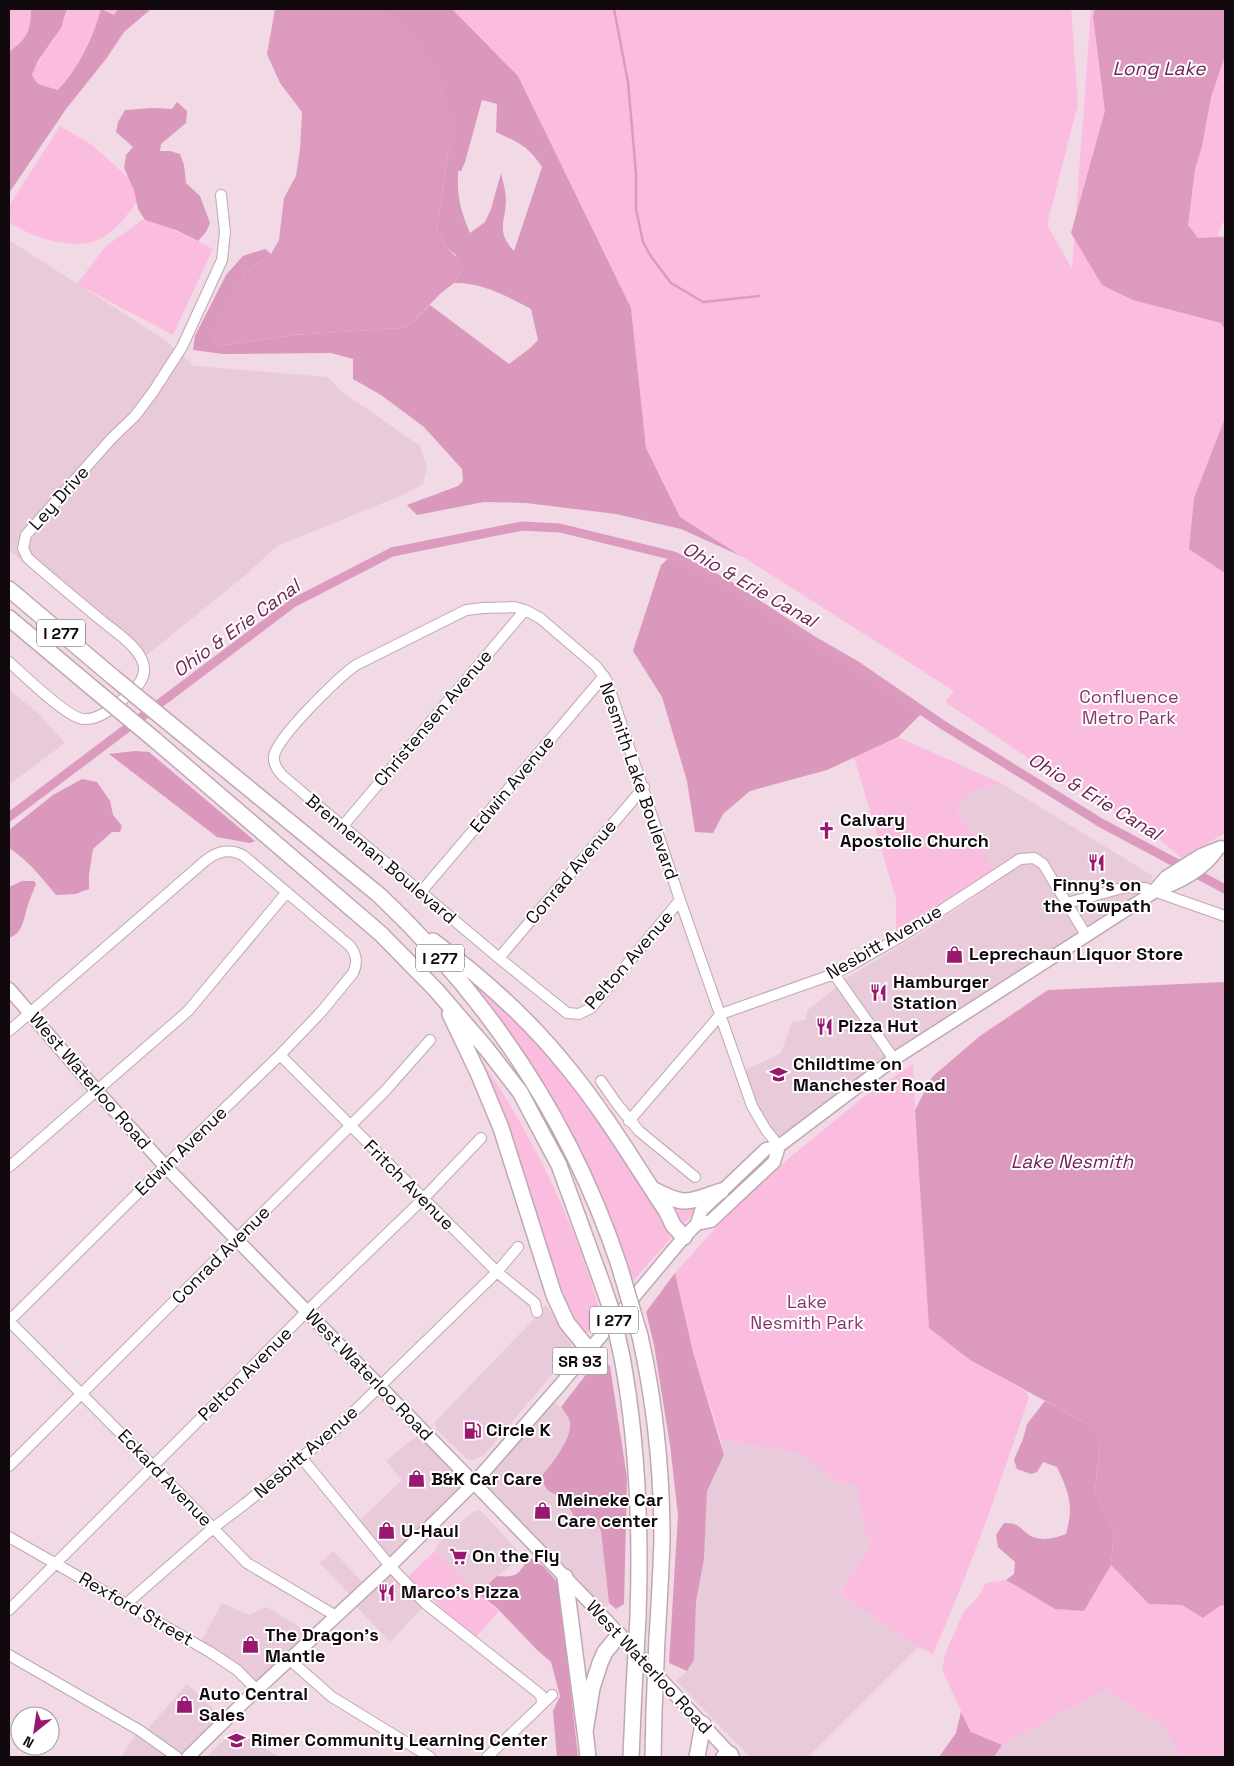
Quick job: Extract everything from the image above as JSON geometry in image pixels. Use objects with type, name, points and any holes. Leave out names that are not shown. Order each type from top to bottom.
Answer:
[{"type":"highway","name":"I 277","points":[[9,589],[169,723],[372,888],[406,920],[461,981],[489,1016],[532,1078],[566,1139],[590,1187],[619,1265],[646,1361],[656,1430],[661,1493],[662,1542],[653,1757]]},
{"type":"highway","name":"I 277","points":[[9,618],[155,740],[381,934],[440,995],[486,1048],[520,1092],[559,1165],[602,1283],[612,1312],[630,1402],[638,1504],[638,1617],[631,1757]]},
{"type":"highway","points":[[406,920],[470,968],[530,1024],[570,1069],[652,1189],[673,1225],[684,1237]]},
{"type":"highway","points":[[440,995],[494,1112],[522,1192],[556,1300],[567,1323],[589,1350]]},
{"type":"highway","points":[[652,1189],[672,1200],[687,1202],[721,1191]]},
{"type":"highway","points":[[565,1578],[588,1757]]},
{"type":"highway","points":[[585,1731],[592,1688],[600,1662],[605,1652],[619,1635]]},
{"type":"highway","points":[[697,1757],[703,1724]]},
{"type":"main road","name":"SR 93","points":[[188,1757],[390,1566],[474,1483],[697,1224],[701,1211],[766,1149],[779,1146],[894,1059],[1222,847]]},
{"type":"main road","name":"West Waterloo Road","points":[[9,988],[97,1091],[209,1213],[236,1238],[565,1578],[703,1724],[729,1756]]},
{"type":"main road","name":"SR 93","points":[[697,1224],[711,1221],[774,1162],[779,1146]]},
{"type":"street","name":"Ley Drive","points":[[9,662],[70,714],[85,720],[104,713],[121,701],[142,680],[144,668],[137,652],[31,561],[24,552],[23,542],[29,531],[58,501],[112,438],[135,416],[154,392],[182,347],[222,260],[225,232],[221,195]]},
{"type":"street","name":"Nesmith Lake Boulevard","points":[[283,776],[278,771],[274,761],[279,744],[338,679],[356,665],[466,610],[514,607],[524,610],[546,623],[596,666],[610,688],[680,900],[752,1106],[766,1130],[779,1146]]},
{"type":"street","name":"Christensen Avenue","points":[[342,826],[524,610]]},
{"type":"street","name":"Edwin Avenue","points":[[421,892],[604,676]]},
{"type":"street","name":"Brenneman Boulevard","points":[[283,776],[499,958],[563,1010],[574,1014]]},
{"type":"street","name":"Conrad Avenue","points":[[499,958],[644,787]]},
{"type":"street","points":[[9,1031],[206,860],[216,854],[224,852],[237,853],[244,856],[287,892],[188,1011],[9,1167]]},
{"type":"street","name":"Nesbitt Avenue","points":[[629,1121],[721,1014],[834,974],[902,936],[1020,859],[1029,857],[1039,860],[1086,935]]},
{"type":"street","points":[[1067,903],[1131,886],[1145,888],[1225,916]]},
{"type":"street","name":"Edwin Avenue","points":[[9,1321],[280,1055],[349,978],[355,968],[356,956],[353,950],[287,892]]},
{"type":"street","name":"Pelton Avenue","points":[[574,1014],[585,1012],[591,1008],[680,900]]},
{"type":"street","points":[[834,974],[894,1059]]},
{"type":"street","name":"Conrad Avenue","points":[[9,1466],[236,1238],[266,1211],[350,1126],[430,1040]]},
{"type":"street","name":"Fritch Avenue","points":[[280,1055],[497,1272],[535,1303],[537,1312]]},
{"type":"street","points":[[601,1081],[629,1121],[694,1177]]},
{"type":"street","name":"Pelton Avenue","points":[[9,1610],[307,1311],[423,1199],[481,1138]]},
{"type":"street","name":"Nesbitt Avenue","points":[[126,1604],[214,1528],[334,1430],[497,1272],[518,1248]]},
{"type":"street","name":"Eckard Avenue","points":[[9,1321],[247,1563],[336,1616]]},
{"type":"street","points":[[301,1457],[390,1566],[432,1610],[541,1695],[542,1703]]},
{"type":"street","name":"Rexford Street","points":[[9,1537],[218,1657],[236,1670],[257,1690]]},
{"type":"street","points":[[9,1655],[139,1730],[177,1757]]},
{"type":"street","points":[[290,1660],[332,1697],[430,1757]]},
{"type":"street","points":[[487,1757],[552,1695]]},
{"type":"shaded area","points":[[31,9],[67,9],[61,28],[38,61],[32,75],[38,84],[58,90],[66,81],[84,52],[101,9],[114,15],[118,9],[151,9],[124,32],[106,59],[66,109],[9,193],[9,52],[27,34]]},
{"type":"shaded area","points":[[383,9],[452,9],[518,76],[631,308],[646,448],[680,517],[741,556],[681,529],[616,514],[526,503],[484,502],[417,515],[407,505],[458,486],[463,481],[462,469],[424,427],[381,395],[353,379],[353,359],[331,353],[223,354],[193,350],[195,336],[226,275],[243,256],[265,249],[271,254],[243,274],[217,346],[294,335],[400,328],[409,326],[430,305],[509,364],[529,349],[538,340],[531,309],[484,287],[454,283],[461,272],[456,255],[445,246],[437,229],[448,155],[451,149]],"holes":[[[482,100],[497,104],[496,132],[522,146],[532,154],[542,167],[514,251],[503,233],[506,201],[501,173],[491,209],[485,222],[470,233],[462,210],[458,188],[458,171],[461,171],[465,162]]]},
{"type":"shaded area","points":[[177,102],[187,111],[186,123],[161,144],[160,151],[180,154],[184,165],[186,183],[200,196],[210,223],[206,232],[198,241],[176,230],[145,220],[138,209],[134,190],[124,168],[126,155],[133,147],[116,132],[118,122],[125,110],[172,109]]},
{"type":"shaded area","points":[[9,240],[165,340],[194,366],[328,377],[341,391],[420,446],[427,468],[423,484],[400,496],[277,546],[242,578],[137,663],[128,649],[9,550]]},
{"type":"shaded area","points":[[671,556],[725,583],[854,665],[923,712],[898,737],[827,770],[750,791],[723,814],[713,833],[695,832],[687,781],[662,697],[633,651],[661,565]]},
{"type":"shaded area","points":[[9,690],[37,712],[65,743],[9,785]]},
{"type":"shaded area","points":[[135,751],[149,752],[255,841],[250,843],[217,837],[109,754]]},
{"type":"shaded area","points":[[82,779],[97,782],[110,801],[113,815],[122,826],[120,832],[112,832],[93,849],[89,889],[75,894],[56,895],[28,863],[9,848],[9,830],[53,795]]},
{"type":"shaded area","points":[[1001,783],[1153,876],[1144,899],[894,1059],[779,1146],[766,1130],[741,1071],[781,1053],[792,1022],[806,1020],[807,1011],[847,978],[921,933],[1001,879],[957,811],[969,793]]},
{"type":"shaded area","points":[[22,881],[34,881],[36,884],[20,930],[9,938],[9,887]]},
{"type":"shaded area","points":[[675,1273],[693,1352],[724,1455],[707,1491],[704,1559],[696,1602],[694,1660],[687,1671],[669,1663],[678,1515],[670,1445],[654,1345],[646,1312]]},
{"type":"shaded area","points":[[546,1305],[572,1346],[566,1358],[484,1455],[474,1460],[467,1459],[437,1430],[435,1422],[535,1318],[537,1312]]},
{"type":"shaded area","points":[[598,1359],[610,1366],[627,1478],[624,1604],[616,1609],[609,1603],[601,1531],[594,1518],[588,1514],[579,1522],[565,1502],[546,1488],[542,1476],[562,1448],[569,1432],[570,1424],[568,1417],[561,1407]]},
{"type":"shaded area","points":[[550,1396],[569,1418],[569,1431],[563,1448],[542,1476],[549,1493],[558,1496],[565,1502],[578,1522],[588,1514],[594,1518],[601,1531],[609,1603],[600,1614],[474,1483]]},
{"type":"shaded area","points":[[1045,1401],[1086,1423],[1100,1440],[1095,1492],[1114,1532],[1111,1565],[1084,1611],[1055,1609],[1006,1580],[1014,1574],[1015,1562],[998,1547],[996,1535],[1004,1523],[1017,1525],[1029,1535],[1041,1539],[1050,1539],[1066,1534],[1070,1515],[1069,1499],[1065,1484],[1057,1467],[1043,1462],[1037,1472],[1031,1474],[1017,1469],[1014,1460],[1027,1424]]},
{"type":"shaded area","points":[[423,1431],[474,1483],[390,1566],[356,1524],[402,1480],[386,1461]]},
{"type":"shaded area","points":[[721,1440],[802,1454],[838,1483],[857,1485],[863,1526],[871,1541],[840,1594],[918,1647],[808,1757],[750,1757],[676,1681],[687,1671],[694,1660],[696,1602],[704,1559],[707,1491],[724,1455]]},
{"type":"shaded area","points":[[476,1510],[481,1511],[522,1555],[480,1592],[474,1590],[435,1551],[438,1544],[452,1529]]},
{"type":"shaded area","points":[[333,1551],[367,1587],[390,1566],[426,1604],[390,1642],[352,1602],[354,1599],[320,1563]]},
{"type":"shaded area","points":[[531,1558],[544,1567],[559,1584],[578,1757],[557,1757],[553,1711],[560,1696],[551,1662],[497,1608],[474,1590],[480,1592],[497,1576],[515,1575]]},
{"type":"shaded area","points":[[222,1603],[249,1615],[267,1607],[314,1636],[257,1690],[199,1645]]},
{"type":"shaded area","points":[[187,1684],[225,1720],[188,1757],[121,1757],[139,1730],[144,1733]]},
{"type":"shaded area","points":[[1105,1690],[1164,1726],[1180,1757],[994,1757],[1002,1745]]},
{"type":"shaded area","points":[[961,1712],[971,1732],[1002,1745],[994,1757],[939,1757],[956,1733]]},
{"type":"shaded area","name":"Rimer Community Learning Center","points":[[235,1730],[279,1757],[206,1757]]},
{"type":"green space","points":[[9,9],[31,9],[27,34],[9,52]]},
{"type":"green space","points":[[67,9],[101,9],[84,52],[73,72],[59,90],[38,84],[32,75],[57,34]]},
{"type":"green space","points":[[101,9],[118,9],[114,15]]},
{"type":"green space","name":"Confluence Metro Park","points":[[452,9],[1071,9],[1078,104],[1047,225],[1072,269],[1091,9],[1225,9],[1225,219],[1217,235],[1225,237],[1225,833],[1182,859],[1138,825],[1060,779],[945,702],[954,691],[680,517],[646,448],[631,308],[518,76]]},
{"type":"green space","points":[[60,126],[92,145],[144,192],[125,218],[113,230],[90,243],[78,244],[53,241],[29,233],[9,222],[9,206]]},
{"type":"green space","points":[[142,220],[156,221],[213,249],[173,335],[77,284],[105,247]]},
{"type":"green space","points":[[898,737],[1001,783],[969,793],[957,811],[996,871],[896,932],[896,899],[854,757]]},
{"type":"green space","points":[[461,971],[525,1027],[566,1074],[669,1223],[671,1238],[633,1281],[620,1241],[594,1179],[568,1125],[508,1029]]},
{"type":"green space","points":[[477,1054],[534,1148],[579,1246],[601,1316],[589,1332],[583,1334],[576,1329],[558,1290]]},
{"type":"green space","name":"Lake Nesmith Park","points":[[913,1064],[929,1328],[970,1360],[1025,1391],[1029,1397],[984,1527],[960,1591],[933,1654],[918,1647],[840,1594],[871,1542],[863,1526],[857,1485],[838,1483],[802,1454],[721,1440],[693,1352],[675,1273],[730,1212],[788,1159],[861,1099]]},
{"type":"green space","points":[[665,1201],[702,1206],[681,1226]]},
{"type":"green space","points":[[435,1551],[474,1590],[499,1611],[475,1638],[408,1577]]},
{"type":"green space","points":[[1111,1565],[1149,1604],[1182,1605],[1203,1618],[1221,1604],[1225,1606],[1225,1757],[1180,1757],[1164,1726],[1105,1690],[1002,1745],[971,1732],[942,1670],[945,1654],[964,1611],[978,1597],[986,1583],[1006,1580],[1055,1609],[1084,1611]]},
{"type":"water","points":[[275,9],[383,9],[405,29],[425,52],[433,64],[446,92],[450,117],[451,149],[448,155],[437,229],[445,246],[464,264],[454,283],[441,293],[409,326],[294,335],[217,346],[211,339],[243,274],[271,254],[279,240],[284,198],[296,176],[300,150],[302,112],[280,83],[267,54]]},
{"type":"water","name":"Long Lake","points":[[1095,9],[1225,9],[1225,56],[1211,97],[1202,146],[1195,169],[1188,225],[1198,238],[1225,237],[1225,330],[1221,323],[1133,300],[1102,285],[1071,233],[1105,111],[1093,16]]},
{"type":"water","points":[[1225,418],[1225,573],[1189,549],[1194,498]]},
{"type":"water","name":"Lake Nesmith","points":[[1225,982],[1225,1606],[1221,1605],[1203,1618],[1182,1605],[1149,1604],[1111,1565],[1114,1532],[1095,1492],[1100,1441],[1086,1423],[970,1360],[929,1328],[915,1110],[932,1077],[980,1036],[1048,990]]},
{"type":"waterway","points":[[614,9],[628,82],[636,173],[636,209],[643,242],[652,258],[671,283],[703,302],[759,296]]},
{"type":"waterway","name":"Ohio & Erie Canal","points":[[9,817],[293,603],[392,552],[522,526],[560,528],[674,556],[725,583],[812,640],[857,666],[943,725],[1101,823],[1225,889]]},
{"type":"place","name":"Calvary Apostolic Church","points":[[826,830]]},
{"type":"place","name":"Finny's on the Towpath","points":[[1097,862]]},
{"type":"place","name":"Leprechaun Liquor Store","points":[[955,954]]},
{"type":"place","name":"Hamburger Station","points":[[879,992]]},
{"type":"place","name":"Pizza Hut","points":[[824,1026]]},
{"type":"place","name":"Childtime on Manchester Road","points":[[779,1074]]},
{"type":"place","name":"Circle K","points":[[472,1430]]},
{"type":"place","name":"B&K Car Care","points":[[417,1479]]},
{"type":"place","name":"Meineke Car Care center","points":[[543,1510]]},
{"type":"place","name":"U-Haul","points":[[387,1531]]},
{"type":"place","name":"On the Fly","points":[[458,1556]]},
{"type":"place","name":"Marco's Pizza","points":[[387,1592]]},
{"type":"place","name":"The Dragon's Mantle","points":[[251,1645]]},
{"type":"place","name":"Auto Central Sales","points":[[185,1704]]},
{"type":"place","name":"Rimer Community Learning Center","points":[[237,1740]]}]
